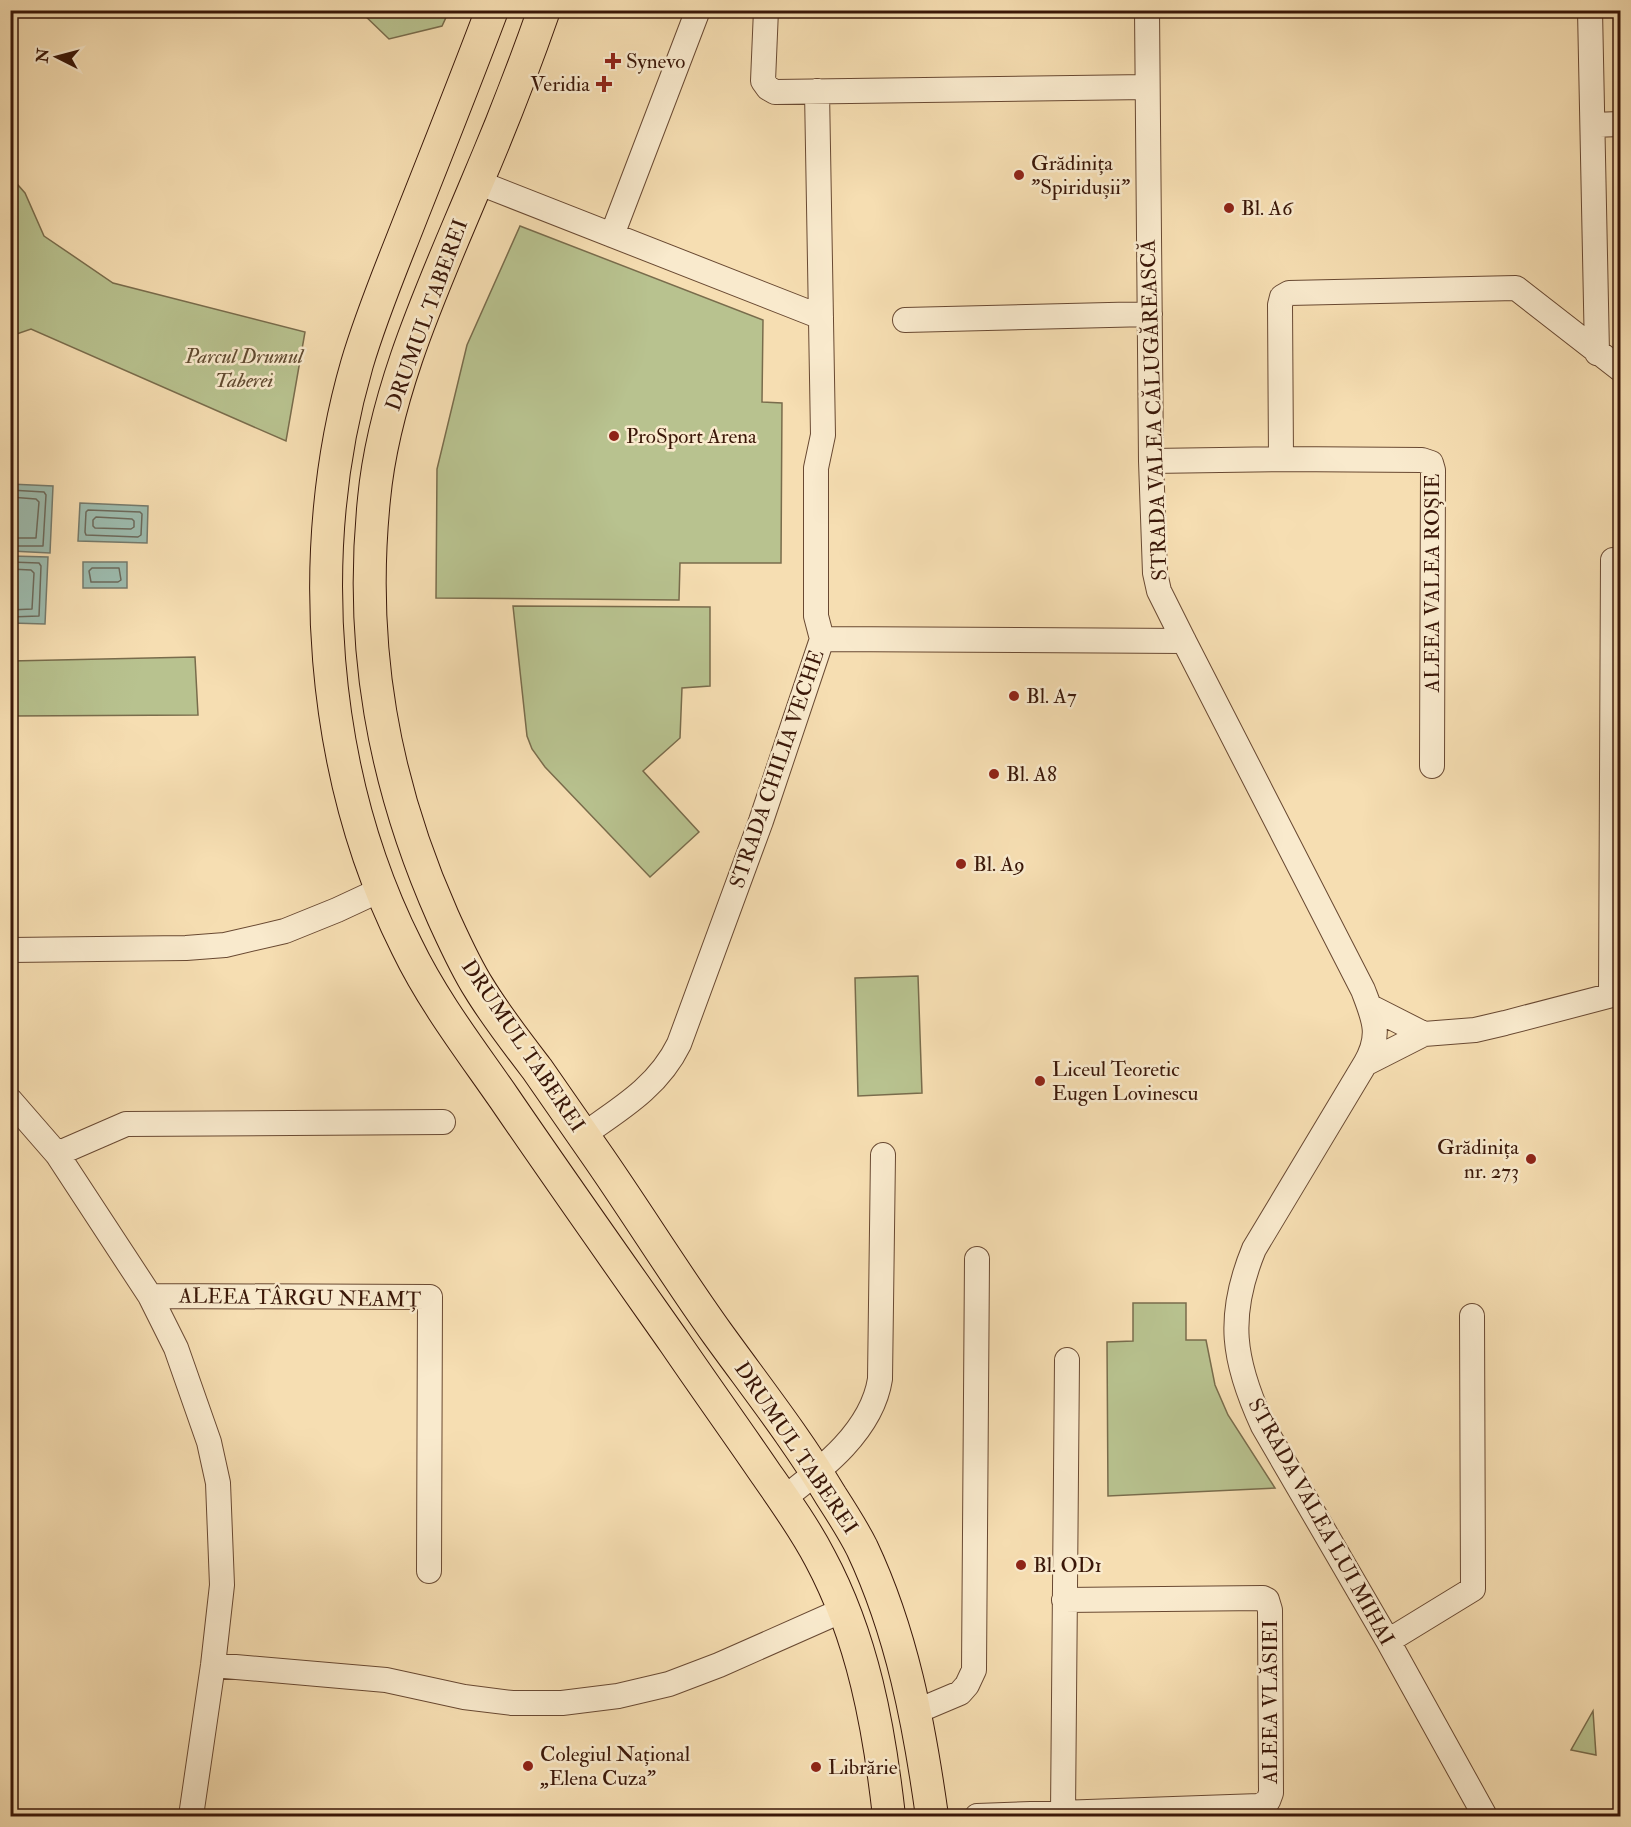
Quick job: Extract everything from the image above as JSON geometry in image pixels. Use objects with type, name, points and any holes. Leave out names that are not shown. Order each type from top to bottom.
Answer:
[{"type":"main road","name":"DRUMUL TABEREI","points":[[492,10],[379,301],[357,366],[336,452],[327,556],[328,635],[332,688],[348,788],[380,890],[408,951],[442,1008],[754,1456],[820,1558],[843,1610],[861,1661],[874,1710],[889,1816]]},
{"type":"main road","name":"DRUMUL TABEREI","points":[[544,10],[418,327],[406,360],[385,435],[374,496],[369,579],[370,626],[383,732],[399,803],[414,848],[456,944],[478,987],[583,1135],[705,1316],[817,1473],[860,1542],[887,1606],[903,1656],[915,1712],[932,1816]]},
{"type":"main road","points":[[342,426],[358,440],[370,442],[385,435]]},
{"type":"main road","points":[[333,485],[346,482],[360,483],[374,496]]},
{"type":"main road","points":[[442,1008],[460,1008],[467,1004],[478,987]]},
{"type":"main road","points":[[474,1055],[491,1037],[510,1034]]},
{"type":"main road","points":[[754,1456],[780,1455],[792,1437]]},
{"type":"street","points":[[612,235],[698,10]]},
{"type":"street","points":[[766,10],[763,81],[775,92],[1148,87]]},
{"type":"street","name":"STRADA VALEA CĂLUGĂREASCĂ","points":[[1147,10],[1151,461],[1155,573],[1159,591],[1369,1006],[1374,1019],[1376,1036],[1372,1053],[1365,1064]]},
{"type":"street","points":[[1590,10],[1597,352]]},
{"type":"street","points":[[817,91],[823,435],[816,468],[816,616],[822,639]]},
{"type":"street","points":[[1593,125],[1620,124]]},
{"type":"street","points":[[477,182],[821,317]]},
{"type":"street","points":[[1281,459],[1280,305],[1282,297],[1289,293],[1516,288],[1620,369]]},
{"type":"street","points":[[905,320],[1150,314]]},
{"type":"street","name":"ALEEA VALEA ROȘIE","points":[[1151,461],[1422,460],[1431,463],[1433,470],[1432,766]]},
{"type":"street","points":[[1365,1064],[1424,1034],[1475,1030],[1616,994],[1613,560],[1620,560]]},
{"type":"street","name":"STRADA CHILIA VECHE","points":[[583,1135],[640,1095],[670,1062],[679,1044],[757,831],[822,639],[1184,641]]},
{"type":"street","points":[[10,950],[186,948],[225,945],[285,931],[380,890]]},
{"type":"street","points":[[1369,1006],[1424,1034]]},
{"type":"street","name":"STRADA VALEA LUI MIHAI","points":[[1365,1064],[1254,1249],[1243,1275],[1236,1327],[1239,1363],[1249,1396],[1263,1426],[1388,1641],[1485,1816]]},
{"type":"street","points":[[10,1100],[57,1154],[150,1296],[176,1348],[209,1442],[218,1483],[222,1585],[191,1816]]},
{"type":"street","points":[[57,1154],[126,1124],[443,1122]]},
{"type":"street","points":[[783,1499],[817,1473],[863,1423],[878,1394],[883,1155]]},
{"type":"street","points":[[915,1712],[960,1693],[974,1670],[977,1259]]},
{"type":"street","name":"ALEEA TÂRGU NEAMȚ","points":[[150,1296],[430,1297],[429,1571]]},
{"type":"street","points":[[1388,1641],[1473,1589],[1473,1316]]},
{"type":"street","points":[[1063,1813],[1067,1360]]},
{"type":"street","name":"ALEEA VLĂSIEI","points":[[977,1816],[1259,1806],[1268,1801],[1270,1793],[1270,1610],[1267,1600],[1263,1598],[1064,1600]]},
{"type":"street","points":[[213,1665],[386,1680],[424,1690],[493,1701],[562,1703],[618,1696],[669,1684],[719,1665],[843,1610]]},
{"type":"green space","points":[[360,11],[449,11],[442,26],[389,39]]},
{"type":"green space","name":"Parcul Drumul Taberei","points":[[11,177],[25,193],[44,236],[113,283],[305,332],[286,441],[31,329],[11,336]]},
{"type":"green space","name":"ProSport Arena","points":[[520,226],[763,320],[762,402],[782,403],[781,563],[680,563],[679,600],[436,598],[437,469],[467,345]]},
{"type":"green space","points":[[513,606],[710,607],[710,686],[682,688],[680,738],[643,771],[699,832],[650,877],[545,767],[532,749],[527,736]]},
{"type":"green space","points":[[195,657],[198,715],[11,716],[11,661]]},
{"type":"green space","points":[[918,976],[922,1093],[858,1096],[855,978]]},
{"type":"green space","points":[[1133,1303],[1186,1303],[1186,1340],[1206,1340],[1215,1385],[1228,1415],[1275,1488],[1108,1496],[1107,1342],[1133,1341]]},
{"type":"green space","points":[[1593,1711],[1596,1755],[1571,1750]]},
{"type":"water","points":[[10,484],[53,486],[50,553],[11,551]]},
{"type":"water","points":[[80,503],[148,506],[147,543],[78,541]]},
{"type":"water","points":[[11,556],[48,557],[45,624],[11,623]]},
{"type":"water","points":[[83,562],[127,562],[127,588],[83,588]]},
{"type":"place","name":"Synevo","points":[[613,61]]},
{"type":"place","name":"Veridia","points":[[604,84]]},
{"type":"place","name":"Grădiniţa \"Spiridușii\"","points":[[1019,175]]},
{"type":"place","name":"Bl. A6","points":[[1229,208]]},
{"type":"place","name":"ProSport Arena","points":[[614,436]]},
{"type":"place","name":"Bl. A7","points":[[1014,696]]},
{"type":"place","name":"Bl. A8","points":[[994,774]]},
{"type":"place","name":"Bl. A9","points":[[961,864]]},
{"type":"place","name":"Liceul Teoretic Eugen Lovinescu","points":[[1040,1081]]},
{"type":"place","name":"Grădinița nr. 273","points":[[1531,1159]]},
{"type":"place","name":"Bl. OD1","points":[[1021,1565]]},
{"type":"place","name":"Colegiul Național „Elena Cuza”","points":[[528,1766]]},
{"type":"place","name":"Librărie","points":[[816,1767]]}]
